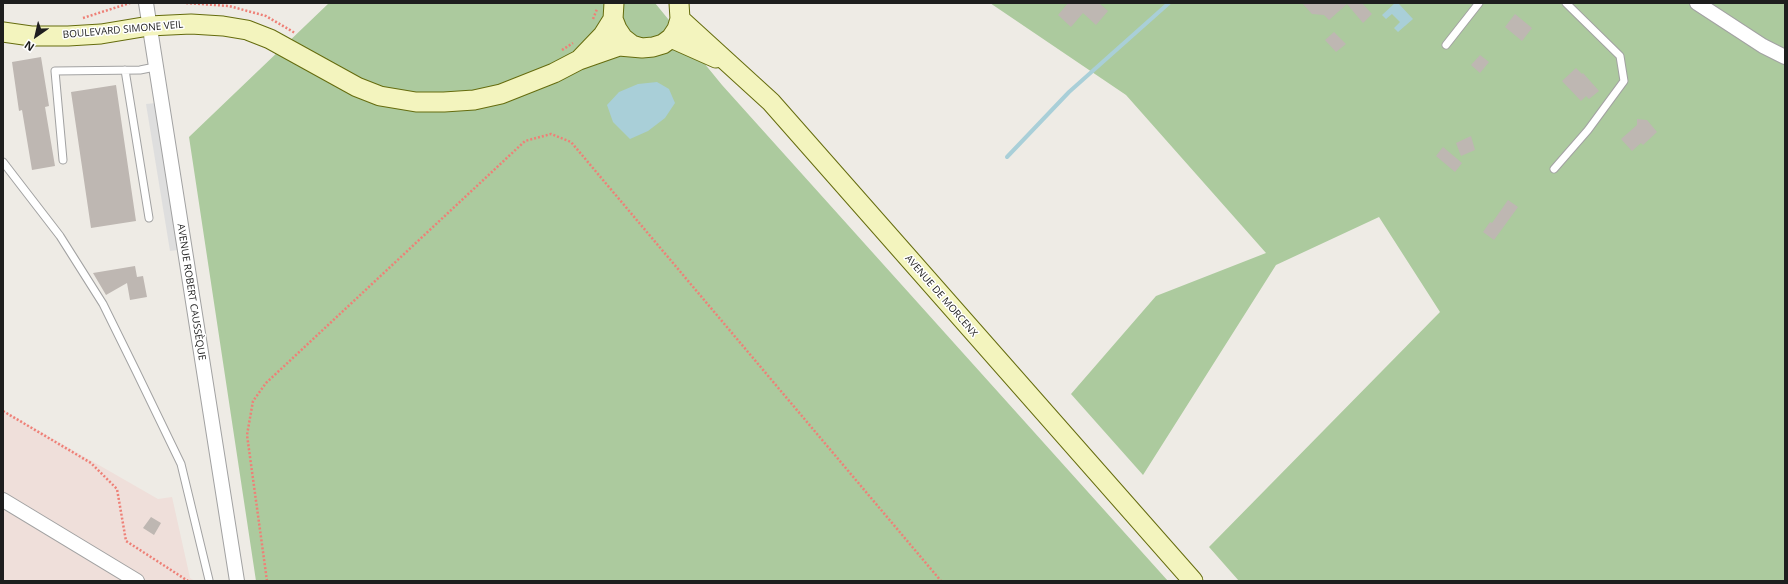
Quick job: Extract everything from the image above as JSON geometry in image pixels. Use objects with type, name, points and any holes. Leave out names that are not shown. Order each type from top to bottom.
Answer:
[{"type":"main road","points":[[609,9],[616,29],[623,38],[632,45],[642,48]]},
{"type":"main road","points":[[579,60],[603,35],[609,9]]},
{"type":"main road","points":[[579,60],[619,46],[653,48],[663,44],[671,38],[677,29],[680,11]]},
{"type":"main road","name":"AVENUE DE MORCENX","points":[[680,11],[732,65],[771,102],[1193,581]]},
{"type":"main road","name":"BOULEVARD SIMONE VEIL","points":[[3,32],[31,36],[68,36],[100,34],[149,26],[191,24],[223,26],[248,30],[270,39],[304,57],[325,71],[357,88],[380,96],[416,102],[474,100],[500,94],[554,73],[579,60]]},
{"type":"main road","points":[[671,38],[732,65]]},
{"type":"street","name":"AVENUE ROBERT CAUSSÈQUE","points":[[146,3],[237,581]]},
{"type":"street","points":[[1697,3],[1763,46],[1785,57]]},
{"type":"street","points":[[3,500],[137,581]]},
{"type":"lane","points":[[1446,45],[1479,3]]},
{"type":"lane","points":[[1554,169],[1588,130],[1624,82],[1620,56],[1566,3]]},
{"type":"lane","points":[[63,160],[56,71],[140,70],[156,67]]},
{"type":"lane","points":[[125,70],[149,218]]},
{"type":"lane","points":[[3,162],[60,236],[103,304],[182,464],[209,580]]},
{"type":"path","points":[[80,19],[130,3]]},
{"type":"path","points":[[186,3],[229,6],[266,16],[298,35]]},
{"type":"path","points":[[591,22],[609,9]]},
{"type":"path","points":[[559,51],[578,39]]},
{"type":"path","points":[[267,581],[247,436],[253,401],[266,383],[525,141],[551,134],[571,142],[941,581]]},
{"type":"path","points":[[3,411],[91,463],[117,489],[126,541],[188,581]]},
{"type":"shaded area","points":[[156,103],[178,250],[170,251],[146,104]]},
{"type":"shaded area","points":[[3,410],[158,499],[172,497],[190,578],[195,581],[3,581]]},
{"type":"green space","points":[[329,3],[655,3],[722,85],[1168,581],[256,581],[189,137]]},
{"type":"green space","points":[[990,3],[1785,3],[1785,581],[1239,581],[1209,547],[1440,312],[1379,217],[1276,265],[1143,475],[1071,394],[1156,296],[1266,253],[1126,95]]},
{"type":"water","points":[[1395,3],[1398,3],[1413,19],[1398,32],[1394,28],[1400,22],[1392,14],[1386,19],[1382,15]]},
{"type":"water","points":[[657,82],[669,89],[675,103],[665,118],[648,131],[630,139],[613,122],[607,105],[619,92],[638,84]]},
{"type":"building","points":[[1068,3],[1099,3],[1108,11],[1096,25],[1083,13],[1071,27],[1058,15]]},
{"type":"building","points":[[1302,3],[1362,3],[1372,14],[1363,23],[1347,4],[1329,20],[1324,15],[1312,14]]},
{"type":"building","points":[[1515,14],[1532,28],[1522,41],[1505,27]]},
{"type":"building","points":[[1334,32],[1346,44],[1336,52],[1325,40]]},
{"type":"building","points":[[1480,55],[1489,62],[1480,73],[1471,65]]},
{"type":"building","points":[[41,57],[49,106],[45,107],[55,166],[32,170],[22,110],[19,111],[12,62]]},
{"type":"building","points":[[1576,68],[1582,74],[1583,73],[1599,91],[1589,99],[1586,96],[1581,101],[1562,81]]},
{"type":"building","points":[[116,85],[136,221],[91,228],[71,92]]},
{"type":"building","points":[[1637,119],[1647,120],[1657,132],[1643,145],[1641,143],[1632,151],[1621,139],[1637,125]]},
{"type":"building","points":[[1471,136],[1475,150],[1461,156],[1456,143]]},
{"type":"building","points":[[1443,147],[1462,163],[1455,172],[1436,156]]},
{"type":"building","points":[[1508,200],[1518,207],[1494,240],[1483,232],[1490,222],[1492,223]]},
{"type":"building","points":[[135,266],[137,277],[143,276],[147,297],[130,300],[127,283],[106,295],[93,273]]},
{"type":"building","points":[[151,517],[161,523],[154,535],[143,528]]},
{"type":"waterway","points":[[1007,157],[1069,92],[1169,3]]}]
